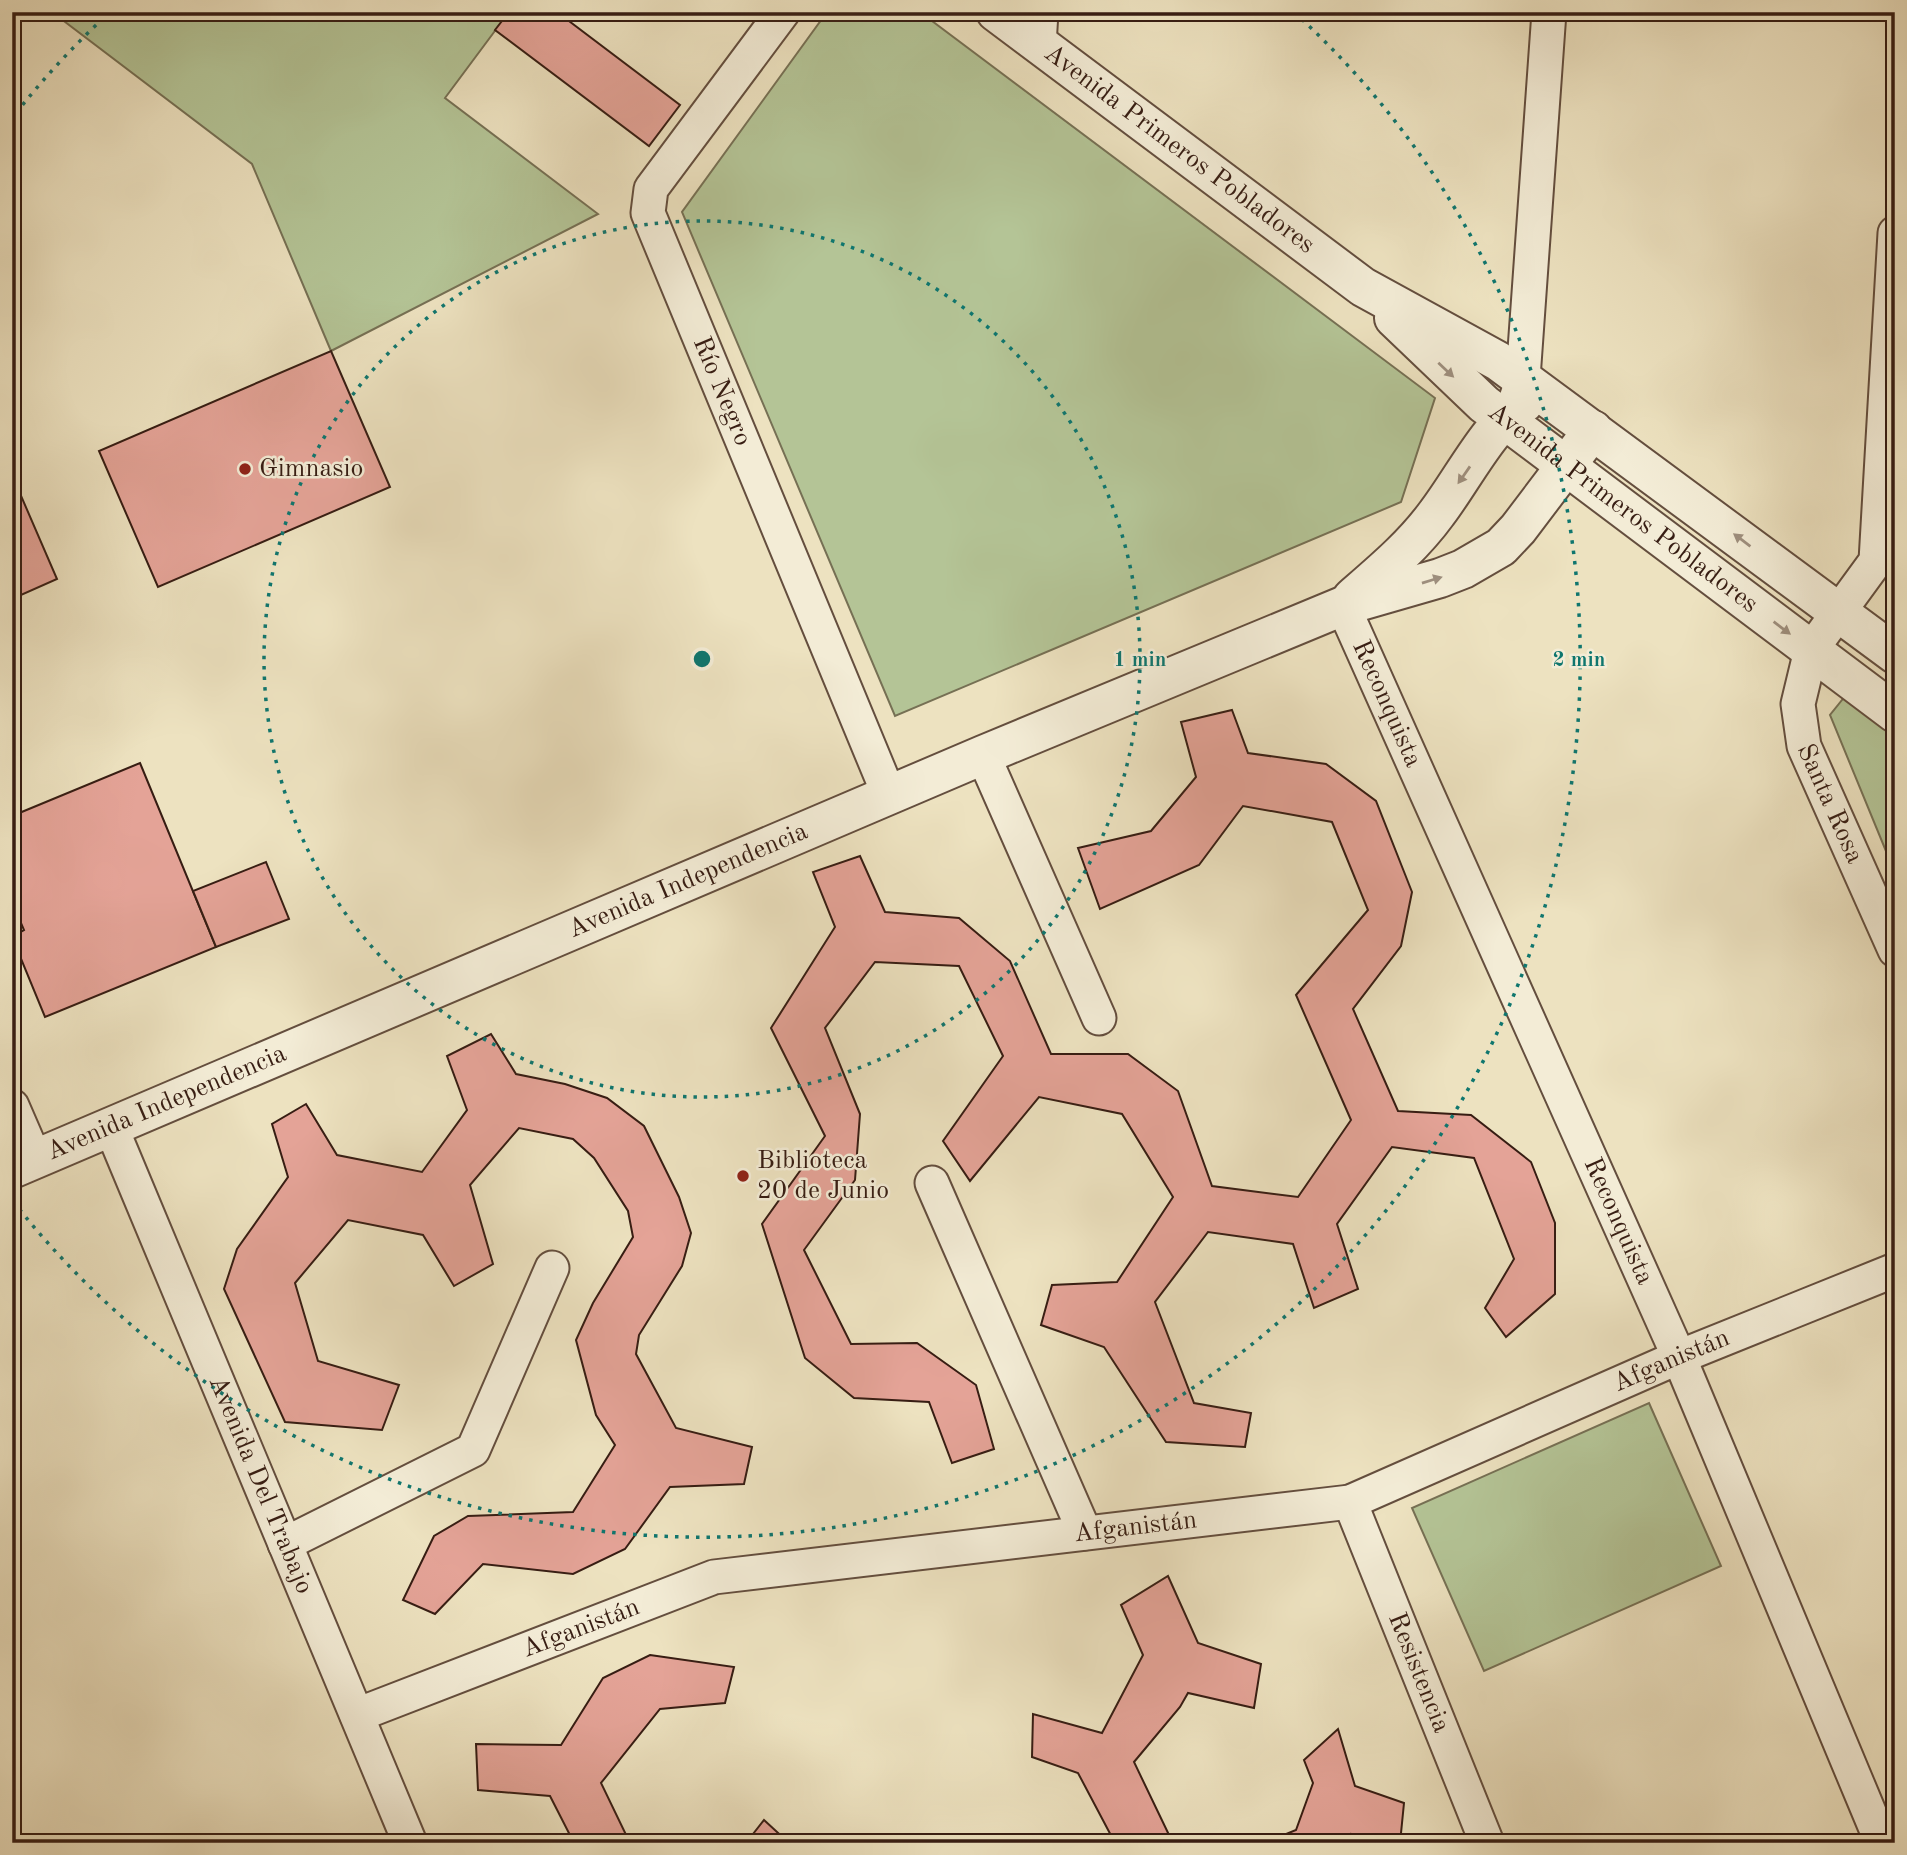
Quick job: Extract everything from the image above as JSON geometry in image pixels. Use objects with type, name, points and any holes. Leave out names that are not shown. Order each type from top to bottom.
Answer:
[{"type":"street","name":"Río Negro","points":[[783,12],[651,189],[648,213],[888,795]]},
{"type":"street","name":"Avenida Primeros Pobladores","points":[[996,12],[1040,29],[1363,287],[1446,370],[1503,419],[1895,713]]},
{"type":"street","points":[[1536,388],[1549,12]]},
{"type":"street","points":[[1811,650],[1839,612],[1885,562],[1895,233]]},
{"type":"street","name":"Avenida Primeros Pobladores","points":[[1363,287],[1477,348],[1536,388],[1895,654]]},
{"type":"street","name":"Avenida Independencia","points":[[1343,606],[1401,556],[1420,535],[1503,419],[1527,401],[1541,397],[1536,388]]},
{"type":"street","name":"Avenida Independencia","points":[[24,1164],[983,755],[1343,606],[1440,579],[1483,559],[1501,547],[1518,529],[1593,430]]},
{"type":"street","name":"Reconquista","points":[[1343,606],[1679,1357],[1882,1843]]},
{"type":"street","name":"Santa Rosa","points":[[1811,650],[1798,704],[1804,746],[1895,950]]},
{"type":"street","points":[[983,755],[1099,1018]]},
{"type":"street","points":[[12,1106],[24,1164]]},
{"type":"street","name":"Avenida Del Trabajo","points":[[111,1127],[410,1843]]},
{"type":"street","points":[[932,1183],[1085,1533]]},
{"type":"street","points":[[285,1544],[472,1450],[552,1268]]},
{"type":"street","name":"Afganistán","points":[[357,1715],[714,1577],[1350,1502],[1679,1357],[1895,1270]]},
{"type":"street","name":"Resistencia","points":[[1350,1502],[1487,1843]]},
{"type":"green space","points":[[52,12],[509,12],[445,98],[598,214],[331,351],[252,164]]},
{"type":"green space","points":[[827,12],[920,12],[1435,398],[1401,502],[895,716],[682,212]]},
{"type":"green space","points":[[1846,695],[1895,731],[1895,873],[1830,715]]},
{"type":"green space","points":[[1649,1403],[1721,1566],[1484,1671],[1412,1508]]},
{"type":"building","points":[[509,12],[557,12],[680,105],[649,146],[495,30]]},
{"type":"building","name":"Gimnasio","points":[[331,351],[390,487],[158,587],[99,451]]},
{"type":"building","points":[[12,475],[57,579],[12,599]]},
{"type":"building","points":[[1232,710],[1248,753],[1326,764],[1376,801],[1412,892],[1401,946],[1353,1009],[1398,1111],[1471,1115],[1531,1162],[1555,1223],[1555,1294],[1506,1337],[1485,1308],[1514,1259],[1474,1158],[1392,1147],[1337,1224],[1358,1289],[1314,1308],[1293,1244],[1208,1232],[1155,1302],[1194,1403],[1251,1413],[1245,1447],[1166,1442],[1104,1347],[1041,1325],[1052,1285],[1117,1282],[1173,1197],[1122,1114],[1039,1097],[970,1181],[943,1141],[1003,1056],[959,966],[875,962],[825,1028],[860,1114],[855,1180],[804,1250],[851,1344],[917,1343],[976,1385],[994,1449],[952,1463],[929,1402],[854,1398],[805,1358],[762,1224],[825,1136],[771,1028],[835,927],[813,872],[860,856],[885,912],[959,918],[1010,961],[1051,1054],[1128,1054],[1178,1091],[1212,1186],[1298,1197],[1351,1120],[1296,995],[1368,910],[1332,822],[1243,806],[1199,865],[1100,909],[1078,848],[1151,831],[1196,777],[1181,722]]},
{"type":"building","points":[[140,763],[216,947],[45,1017],[12,937],[24,930],[12,902],[12,816]]},
{"type":"building","points":[[266,862],[289,919],[216,947],[193,891]]},
{"type":"building","points":[[491,1034],[516,1074],[565,1084],[607,1098],[644,1126],[679,1197],[691,1233],[682,1266],[639,1335],[636,1354],[676,1428],[752,1447],[744,1484],[670,1487],[625,1549],[573,1574],[483,1564],[435,1614],[403,1600],[434,1536],[468,1516],[573,1512],[615,1445],[596,1415],[576,1340],[593,1303],[633,1237],[628,1211],[594,1158],[573,1139],[519,1128],[470,1185],[493,1264],[454,1286],[423,1235],[348,1220],[295,1283],[318,1361],[399,1385],[382,1430],[285,1422],[224,1289],[237,1249],[288,1177],[272,1124],[306,1104],[337,1155],[422,1172],[467,1110],[447,1056]]},
{"type":"building","points":[[1168,1576],[1198,1643],[1261,1664],[1254,1708],[1188,1693],[1180,1707],[1134,1762],[1170,1837],[1231,1843],[1115,1843],[1078,1773],[1032,1757],[1033,1714],[1102,1733],[1143,1655],[1121,1605]]},
{"type":"building","points":[[650,1655],[734,1667],[725,1703],[660,1709],[601,1783],[630,1843],[574,1843],[550,1796],[478,1790],[476,1744],[561,1745],[603,1678]]},
{"type":"building","points":[[1338,1729],[1355,1786],[1404,1803],[1400,1843],[1351,1834],[1348,1843],[1264,1843],[1296,1830],[1313,1783],[1304,1760]]},
{"type":"building","points":[[764,1820],[789,1843],[746,1843]]},
{"type":"place","name":"Gimnasio","points":[[245,469]]},
{"type":"place","name":"Biblioteca 20 de Junio","points":[[743,1176]]}]
